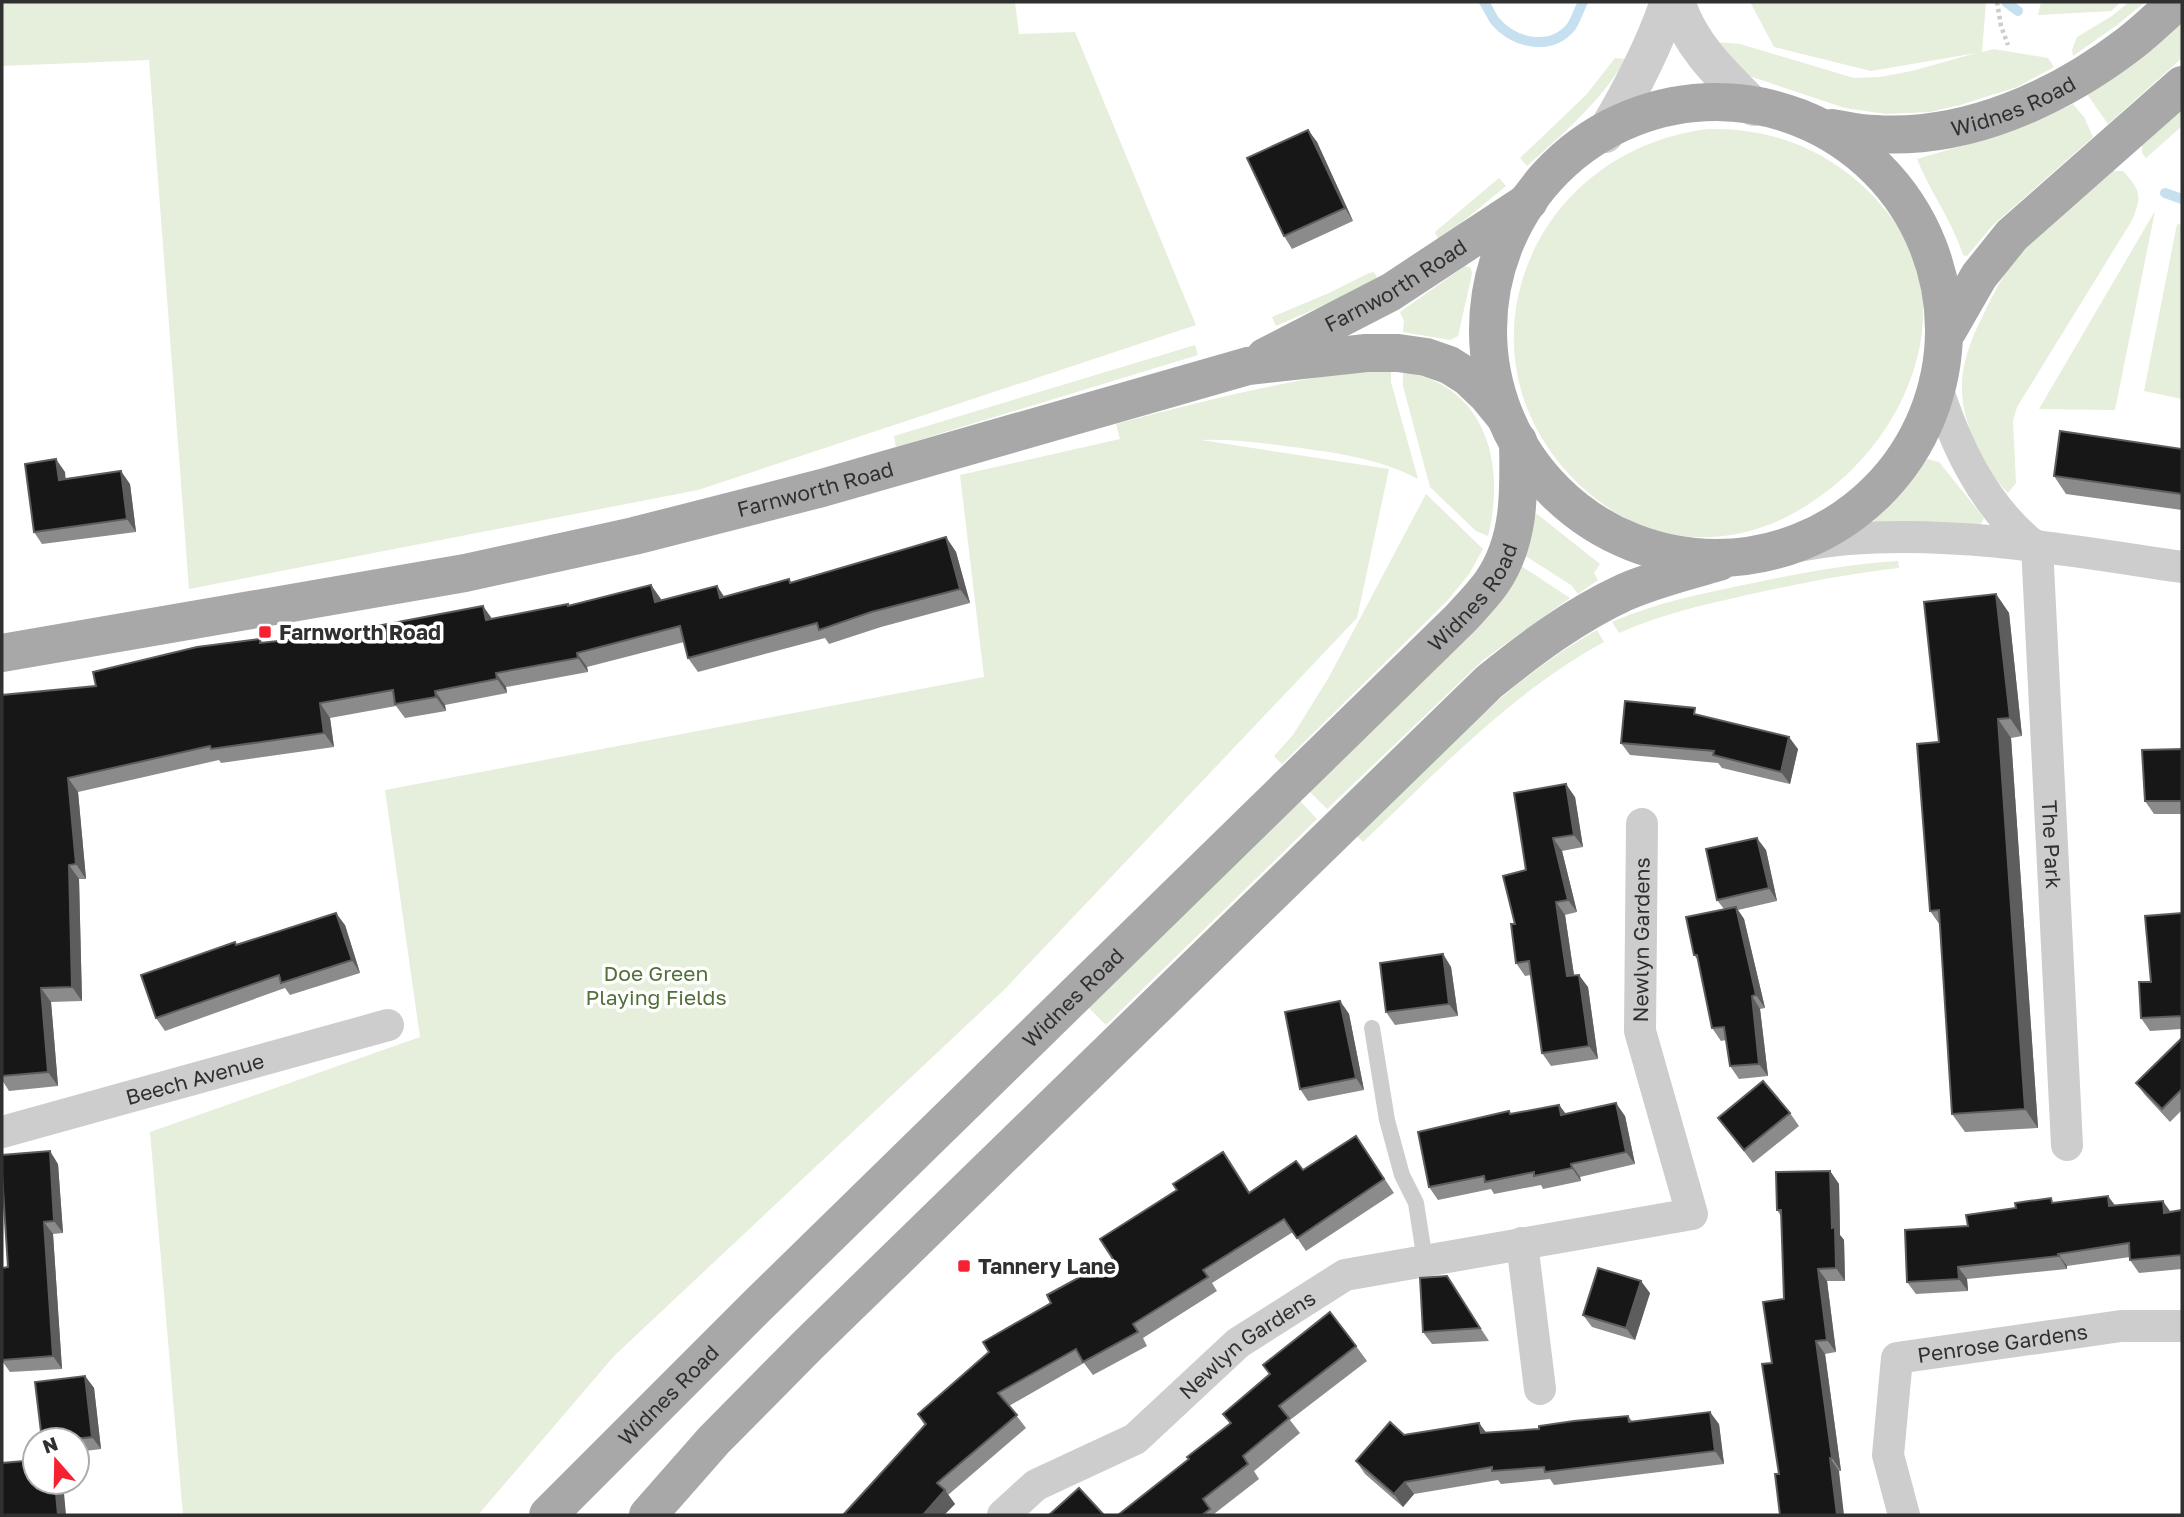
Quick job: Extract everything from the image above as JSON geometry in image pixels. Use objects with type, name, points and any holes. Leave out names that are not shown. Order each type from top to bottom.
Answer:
[{"type":"main road","name":"Widnes Road","points":[[1819,126],[1874,135],[1909,134],[1950,129],[1994,117],[2029,104],[2076,80],[2129,44],[2177,2]]},
{"type":"main road","points":[[1947,332],[1979,276],[2012,234],[2182,85]]},
{"type":"main road","points":[[648,1515],[714,1440],[808,1345],[1489,682],[1538,643],[1626,592],[1672,575],[1774,550],[1820,526],[1856,500],[1883,475],[1922,417],[1935,381],[1947,332],[1948,295],[1940,259],[1926,227],[1905,194],[1881,165],[1853,144],[1819,126],[1790,115],[1754,107],[1715,103],[1647,115],[1605,134],[1562,167],[1520,220],[1507,247],[1496,278],[1489,313],[1487,348],[1493,383],[1511,429],[1542,478],[1569,509],[1601,534],[1635,552],[1674,561],[1719,562]]},
{"type":"main road","name":"Farnworth Road","points":[[1248,366],[1391,292],[1537,196]]},
{"type":"main road","name":"Farnworth Road","points":[[2,653],[465,573],[634,536],[822,488],[1248,366],[1366,353],[1426,356],[1449,365],[1468,377],[1487,395],[1511,429]]},
{"type":"main road","name":"Widnes Road","points":[[548,1515],[760,1303],[1468,610],[1492,582],[1507,551],[1517,519],[1519,488],[1511,429]]},
{"type":"street","points":[[1605,134],[1632,91],[1657,39],[1669,2]]},
{"type":"street","points":[[1676,2],[1689,34],[1699,50],[1754,107]]},
{"type":"street","points":[[1935,381],[1949,426],[1967,464],[2017,531],[2035,546]]},
{"type":"street","points":[[1774,550],[1849,539],[1928,538],[2035,546],[2182,567]]},
{"type":"street","name":"The Park","points":[[2035,546],[2067,1145]]},
{"type":"street","name":"Newlyn Gardens","points":[[1003,1515],[1036,1485],[1135,1439],[1238,1343],[1345,1275],[1692,1214],[1640,1031],[1642,824]]},
{"type":"street","name":"Beech Avenue","points":[[2,1132],[388,1025]]},
{"type":"street","points":[[1522,1243],[1540,1389]]},
{"type":"street","name":"Penrose Gardens","points":[[1904,1515],[1888,1455],[1897,1358],[2121,1326],[2182,1326]]},
{"type":"lane","points":[[1372,1028],[1387,1120],[1402,1175],[1416,1203],[1424,1261]]},
{"type":"path","points":[[1997,2],[2008,45]]},
{"type":"green space","points":[[2,2],[1015,2],[1019,34],[1075,32],[1196,325],[698,490],[189,589],[149,60],[2,66]]},
{"type":"green space","points":[[1750,2],[1986,2],[1982,52],[1994,49],[2048,58],[2054,67],[2017,87],[1930,112],[1886,114],[1845,108],[1749,76],[1717,42],[1740,44],[1854,78],[1880,77],[1912,71],[1976,53],[1871,71],[1774,47]]},
{"type":"green space","points":[[2041,2],[2121,2],[2111,11],[2038,15]]},
{"type":"green space","points":[[2129,2],[2145,2],[2073,56],[2072,50],[2077,37],[2112,16]]},
{"type":"green space","points":[[2182,22],[2182,58],[2108,124],[2087,94]]},
{"type":"green space","points":[[1615,58],[1626,59],[1605,89],[1581,116],[1527,166],[1520,158],[1586,95]]},
{"type":"green space","points":[[2073,104],[2084,117],[2093,137],[1992,226],[1967,256],[1963,255],[1917,159],[2016,130]]},
{"type":"green space","points":[[2182,110],[2182,126],[2146,158],[2142,153],[2142,145]]},
{"type":"green space","points":[[1708,129],[1760,133],[1784,140],[1807,149],[1850,175],[1887,212],[1908,243],[1921,286],[1923,318],[1919,350],[1897,410],[1859,462],[1836,484],[1793,514],[1761,528],[1727,536],[1693,537],[1661,532],[1618,514],[1591,495],[1546,445],[1521,389],[1514,331],[1524,274],[1550,222],[1590,178],[1644,146]]},
{"type":"green space","points":[[2113,171],[2123,171],[2134,184],[2138,195],[2137,206],[2131,222],[2017,407],[2013,421],[2016,483],[2008,493],[1982,458],[1964,408],[1963,375],[1971,342],[1994,292],[2016,259],[2043,231]]},
{"type":"green space","points":[[1499,178],[1506,186],[1439,241],[1435,232]]},
{"type":"green space","points":[[2155,211],[2115,410],[2039,409]]},
{"type":"green space","points":[[2177,224],[2182,225],[2182,399],[2144,391]]},
{"type":"green space","points":[[1465,266],[1471,268],[1472,274],[1458,336],[1450,340],[1403,332],[1404,321],[1400,312]]},
{"type":"green space","points":[[1374,272],[1379,281],[1276,326],[1272,317]]},
{"type":"green space","points":[[1195,345],[1198,355],[896,447],[894,436]]},
{"type":"green space","name":"Doe Green Playing Fields","points":[[1359,371],[1391,371],[1391,382],[1418,479],[1388,466],[1341,454],[1259,443],[1201,440],[1389,469],[1357,618],[1004,990],[614,1356],[478,1515],[183,1515],[150,1132],[420,1037],[385,790],[984,677],[960,475],[1120,439],[1116,424],[1146,416],[1267,387]]},
{"type":"green space","points":[[1403,372],[1431,380],[1454,393],[1471,410],[1483,432],[1491,456],[1494,482],[1488,536],[1476,531],[1430,487],[1403,386]]},
{"type":"green space","points":[[1927,459],[1939,462],[1984,518],[1978,529],[1877,526],[1873,519]]},
{"type":"green space","points":[[1426,494],[1483,549],[1469,574],[1447,601],[1282,764],[1274,756],[1293,735],[1329,677]]},
{"type":"green space","points":[[1537,514],[1600,564],[1594,573],[1598,580],[1578,594],[1571,585],[1524,555],[1533,516]]},
{"type":"green space","points":[[1898,561],[1899,568],[1818,580],[1723,600],[1619,633],[1612,622],[1717,590],[1825,569]]},
{"type":"green space","points":[[1520,565],[1570,598],[1483,660],[1327,809],[1310,792]]},
{"type":"green space","points":[[1597,630],[1604,642],[1570,662],[1507,709],[1363,842],[1357,836],[1500,699],[1563,651]]},
{"type":"green space","points":[[1299,800],[1317,819],[1106,1025],[1088,1007]]},
{"type":"building","points":[[1308,130],[1345,208],[1284,236],[1247,158]]},
{"type":"building","points":[[2060,431],[2182,449],[2182,494],[2054,476]]},
{"type":"building","points":[[56,459],[59,480],[121,471],[127,519],[34,532],[25,464]]},
{"type":"building","points":[[946,537],[960,589],[871,612],[819,630],[817,623],[688,658],[680,626],[577,653],[578,658],[496,673],[497,679],[435,691],[436,697],[395,704],[393,690],[320,703],[324,733],[211,749],[210,746],[68,778],[76,864],[69,865],[72,987],[41,988],[48,1072],[2,1076],[2,695],[96,686],[93,672],[197,647],[260,639],[260,643],[324,636],[483,606],[486,620],[568,606],[651,585],[655,602],[717,586],[720,598],[789,579],[790,583]]},
{"type":"building","points":[[1996,594],[2010,718],[1998,719],[2025,1109],[1952,1114],[1939,910],[1930,911],[1917,744],[1939,742],[1924,602]]},
{"type":"building","points":[[1625,701],[1695,708],[1694,714],[1789,737],[1781,772],[1713,755],[1714,751],[1621,743]]},
{"type":"building","points":[[2182,749],[2182,801],[2145,801],[2142,750]]},
{"type":"building","points":[[1566,784],[1574,835],[1553,838],[1568,900],[1556,902],[1567,976],[1579,975],[1589,1046],[1542,1053],[1529,961],[1516,963],[1511,924],[1515,924],[1503,876],[1526,870],[1514,793]]},
{"type":"building","points":[[1757,838],[1769,888],[1717,900],[1706,849]]},
{"type":"building","points":[[1736,907],[1756,995],[1752,996],[1759,1064],[1730,1066],[1724,1027],[1712,1028],[1686,917]]},
{"type":"building","points":[[336,913],[352,960],[281,983],[279,975],[156,1018],[141,975],[235,942],[236,945]]},
{"type":"building","points":[[2182,913],[2182,1016],[2141,1018],[2139,982],[2151,982],[2145,916]]},
{"type":"building","points":[[1443,954],[1449,1004],[1386,1012],[1380,963]]},
{"type":"building","points":[[1340,1001],[1356,1078],[1300,1089],[1285,1012]]},
{"type":"building","points":[[2182,1038],[2182,1089],[2162,1109],[2136,1083]]},
{"type":"building","points":[[1763,1081],[1790,1113],[1744,1150],[1718,1118]]},
{"type":"building","points":[[1616,1103],[1626,1152],[1571,1164],[1572,1168],[1534,1176],[1534,1172],[1485,1182],[1484,1176],[1429,1187],[1418,1132],[1509,1111],[1510,1114],[1559,1105],[1561,1115]]},
{"type":"building","points":[[1356,1136],[1384,1179],[1297,1238],[1284,1219],[1203,1270],[1208,1277],[1133,1324],[1138,1332],[1083,1362],[1076,1349],[998,1393],[1017,1415],[937,1483],[945,1490],[923,1515],[843,1515],[926,1424],[918,1414],[989,1352],[983,1342],[1051,1303],[1047,1295],[1113,1259],[1100,1239],[1177,1190],[1173,1184],[1223,1152],[1249,1193],[1296,1161],[1303,1170]]},
{"type":"building","points":[[50,1151],[54,1221],[44,1222],[53,1356],[2,1360],[2,1268],[8,1267],[2,1155]]},
{"type":"building","points":[[1830,1171],[1836,1268],[1818,1269],[1827,1340],[1816,1341],[1837,1515],[1780,1515],[1775,1474],[1779,1474],[1762,1364],[1772,1363],[1763,1302],[1784,1299],[1781,1210],[1777,1210],[1776,1172]]},
{"type":"building","points":[[2108,1196],[2109,1206],[2163,1201],[2164,1213],[2182,1210],[2182,1261],[2181,1255],[2130,1260],[2129,1243],[2058,1254],[2059,1256],[1958,1267],[1959,1279],[1907,1282],[1905,1230],[1968,1226],[1966,1215],[2016,1208],[2015,1203],[2051,1198],[2052,1203]]},
{"type":"building","points":[[1598,1268],[1641,1281],[1626,1328],[1583,1315]]},
{"type":"building","points":[[1447,1276],[1480,1328],[1423,1332],[1420,1278]]},
{"type":"building","points":[[1330,1312],[1356,1346],[1279,1406],[1289,1418],[1243,1456],[1248,1464],[1203,1499],[1210,1509],[1202,1515],[1118,1515],[1231,1423],[1223,1414],[1270,1374],[1263,1365]]},
{"type":"building","points":[[85,1376],[91,1426],[40,1426],[35,1382]]},
{"type":"building","points":[[1710,1412],[1715,1451],[1545,1472],[1544,1467],[1492,1471],[1492,1467],[1405,1482],[1394,1494],[1356,1461],[1390,1422],[1404,1435],[1479,1423],[1481,1433],[1539,1429],[1539,1426],[1628,1416],[1629,1422]]},
{"type":"building","points":[[21,1461],[21,1496],[56,1496],[58,1515],[2,1515],[2,1463]]},
{"type":"building","points":[[1079,1488],[1104,1515],[1049,1515]]},
{"type":"waterway","points":[[1484,2],[1503,29],[1532,42],[1553,40],[1562,35],[1571,27],[1583,2]]},
{"type":"waterway","points":[[2006,2],[2018,11]]},
{"type":"waterway","points":[[2165,193],[2182,199]]},
{"type":"place","name":"Farnworth Road","points":[[265,632]]},
{"type":"place","name":"Tannery Lane","points":[[964,1266]]}]
